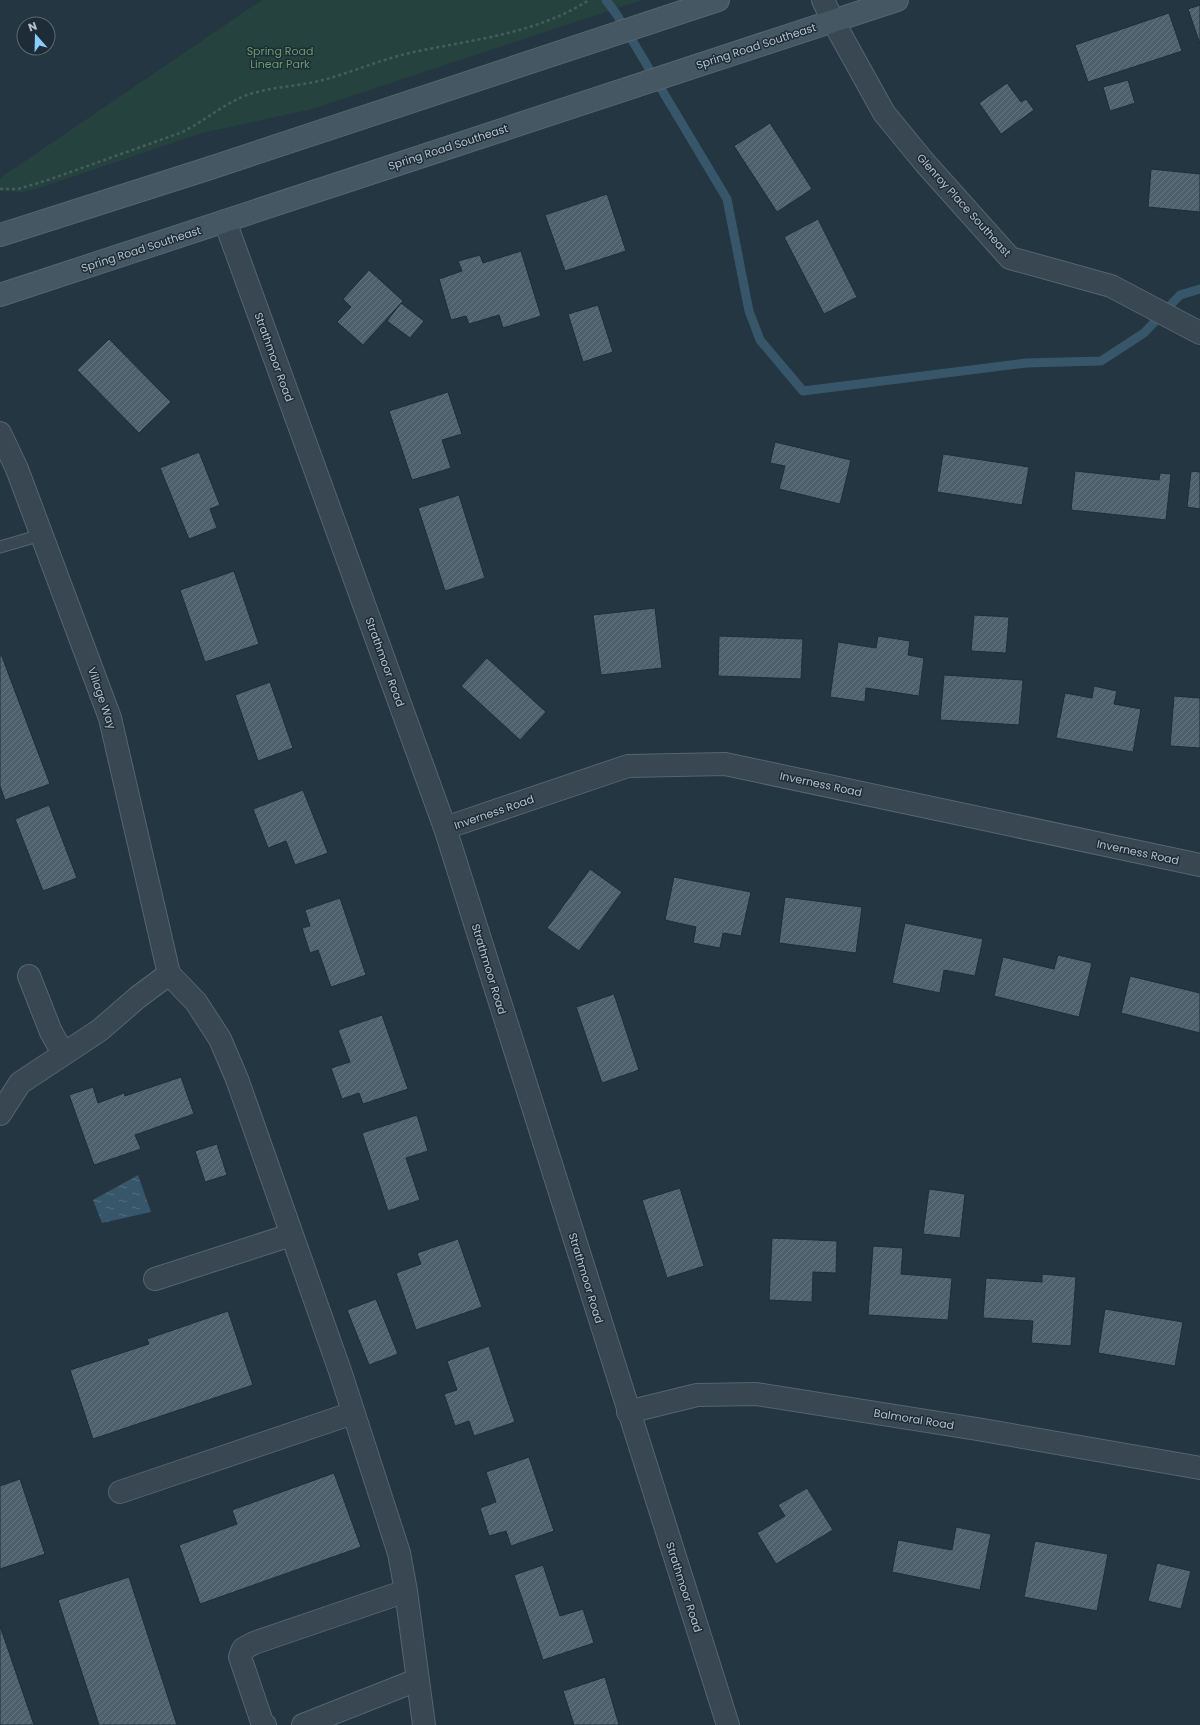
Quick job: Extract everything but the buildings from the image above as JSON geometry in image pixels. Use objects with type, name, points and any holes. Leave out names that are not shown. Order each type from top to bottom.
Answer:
[{"type":"main road","points":[[0,235],[206,169],[718,0]]},
{"type":"main road","name":"Spring Road Southeast","points":[[0,295],[897,0]]},
{"type":"street","name":"Glenroy Place Southeast","points":[[823,0],[884,113],[925,163],[1010,258],[1111,286],[1200,333]]},
{"type":"street","name":"Strathmoor Road","points":[[225,221],[445,828],[728,1725]]},
{"type":"street","name":"Village Way","points":[[0,433],[17,469],[110,718],[169,974]]},
{"type":"street","name":"Inverness Road","points":[[445,828],[628,766],[725,764],[1200,865]]},
{"type":"street","points":[[0,1114],[20,1082],[100,1030],[138,997],[169,974],[196,1002],[220,1039],[237,1079],[335,1356],[395,1540],[406,1591],[424,1725]]},
{"type":"street","points":[[29,976],[50,1032],[63,1053]]},
{"type":"street","points":[[155,1279],[291,1235]]},
{"type":"street","name":"Balmoral Road","points":[[628,1412],[697,1395],[756,1394],[954,1425],[1200,1468]]},
{"type":"street","points":[[120,1492],[353,1413]]},
{"type":"street","points":[[265,1725],[262,1722],[240,1657],[243,1649],[254,1643],[406,1591]]},
{"type":"street","points":[[303,1725],[417,1680]]},
{"type":"lane","points":[[0,547],[41,535]]},
{"type":"path","points":[[0,189],[18,189],[48,180],[180,133],[194,126],[221,107],[236,99],[254,93],[318,81],[406,54],[516,32],[541,25],[569,13],[589,0]]},
{"type":"green space","name":"Spring Road Linear Park","points":[[262,0],[642,0],[312,109],[202,133],[39,188],[22,192],[0,190],[0,178]]},
{"type":"water","points":[[138,1175],[151,1212],[102,1223],[93,1200]]},
{"type":"waterway","points":[[606,0],[617,15],[727,199],[749,311],[760,340],[803,391],[1026,363],[1101,361],[1144,333],[1180,295],[1200,289]]}]
